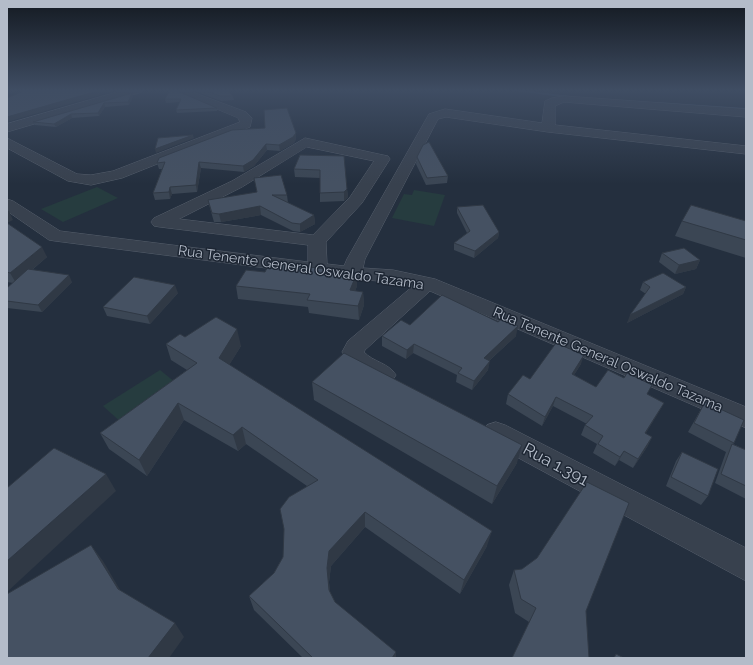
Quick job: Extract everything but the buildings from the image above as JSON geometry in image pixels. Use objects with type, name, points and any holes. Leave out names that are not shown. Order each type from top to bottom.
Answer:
[{"type":"street","points":[[7,128],[31,121]]},
{"type":"street","points":[[7,142],[73,178],[91,180],[117,175],[246,124],[246,121]]},
{"type":"street","points":[[352,273],[356,259],[431,121]]},
{"type":"street","points":[[500,121],[548,128],[746,150]]},
{"type":"street","points":[[548,121],[548,128]]},
{"type":"street","points":[[317,241],[160,222],[237,184],[305,142],[383,159],[356,200],[317,241],[318,268]]},
{"type":"street","name":"Rua Tenente General Oswaldo Tazama","points":[[7,204],[55,236],[121,243],[352,273],[393,276],[428,283],[746,418]]},
{"type":"street","points":[[407,387],[360,362],[355,357],[353,352],[356,346],[428,283]]},
{"type":"street","name":"Rua 1.391","points":[[476,422],[746,565]]},
{"type":"green space","points":[[97,187],[118,198],[63,222],[41,209]]},
{"type":"green space","points":[[414,190],[445,195],[434,226],[392,218],[404,194],[412,195]]},
{"type":"green space","points":[[160,370],[186,391],[132,432],[103,406]]}]
